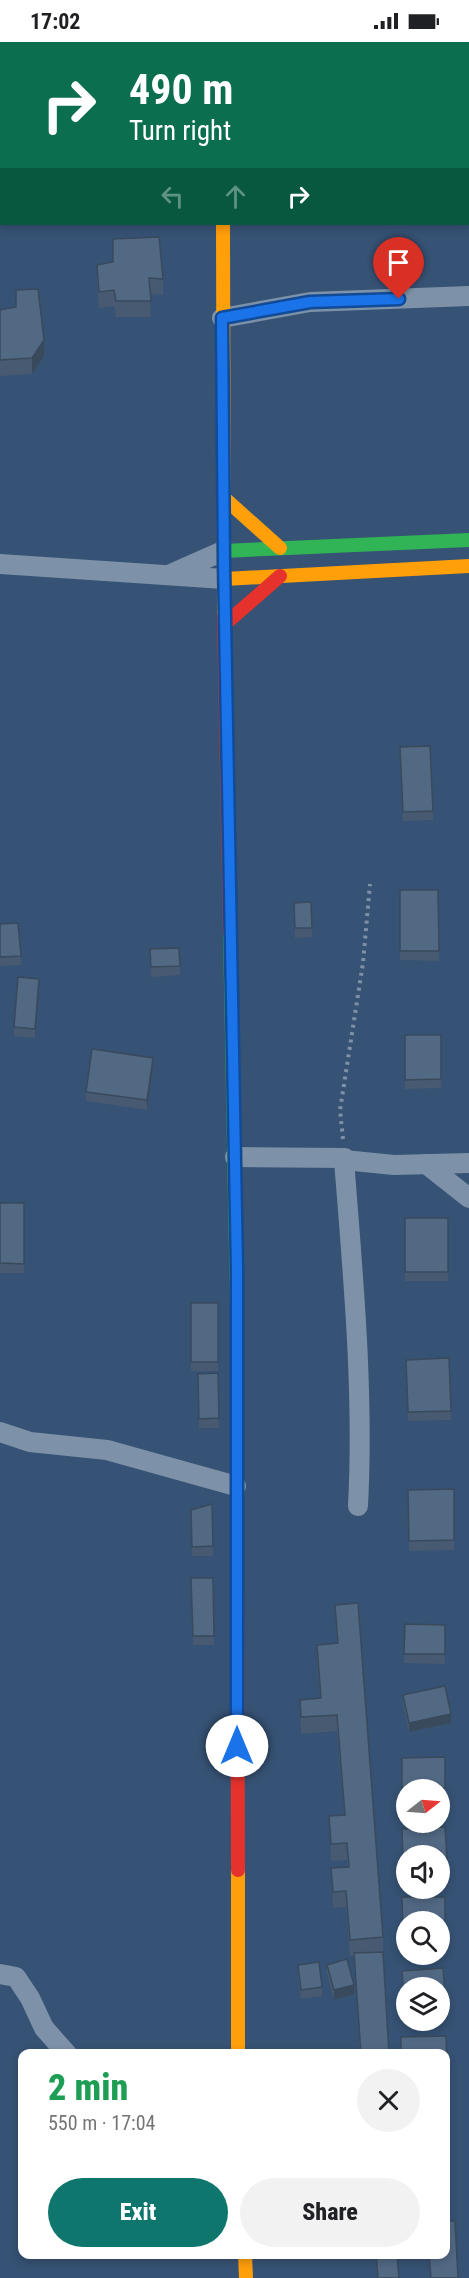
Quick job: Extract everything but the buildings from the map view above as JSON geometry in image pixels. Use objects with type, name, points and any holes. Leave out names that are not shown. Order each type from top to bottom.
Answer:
[{"type":"main road","points":[[224,225],[223,551],[237,1269],[238,2049]]},
{"type":"main road","points":[[223,497],[280,548]]},
{"type":"main road","points":[[223,551],[469,540]]},
{"type":"main road","points":[[224,579],[469,566]]},
{"type":"main road","points":[[225,624],[280,576]]},
{"type":"main road","points":[[245,2259],[246,2278]]},
{"type":"street","points":[[222,318],[310,302],[469,296]]},
{"type":"street","points":[[168,575],[223,551]]},
{"type":"street","points":[[0,564],[224,579]]},
{"type":"street","points":[[235,1157],[344,1159],[394,1165],[469,1163]]},
{"type":"street","points":[[344,1159],[354,1286],[360,1419],[358,1506]]},
{"type":"street","points":[[426,1164],[469,1198]]},
{"type":"street","points":[[0,1432],[30,1442],[107,1450],[236,1486]]},
{"type":"street","points":[[0,1974],[16,1977],[30,1998],[44,2028],[63,2049]]},
{"type":"path","points":[[344,1159],[340,1110],[363,963],[370,884]]},
{"type":"traffic: fast","points":[[223,551],[469,540]]},
{"type":"traffic: fast","points":[[230,933],[237,1306]]},
{"type":"traffic: slow","points":[[223,225],[224,617]]},
{"type":"traffic: slow","points":[[223,497],[280,548]]},
{"type":"traffic: slow","points":[[224,579],[469,566]]},
{"type":"traffic: slow","points":[[237,1306],[237,1561]]},
{"type":"traffic: slow","points":[[238,1870],[238,2049]]},
{"type":"traffic: slow","points":[[245,2259],[246,2278]]},
{"type":"traffic: jam","points":[[225,624],[280,576]]},
{"type":"traffic: jam","points":[[224,617],[230,933]]},
{"type":"traffic: jam","points":[[237,1561],[238,1870]]},
{"type":"route","points":[[237,1746],[237,1269],[224,565],[222,318],[310,302],[399,299]]}]
